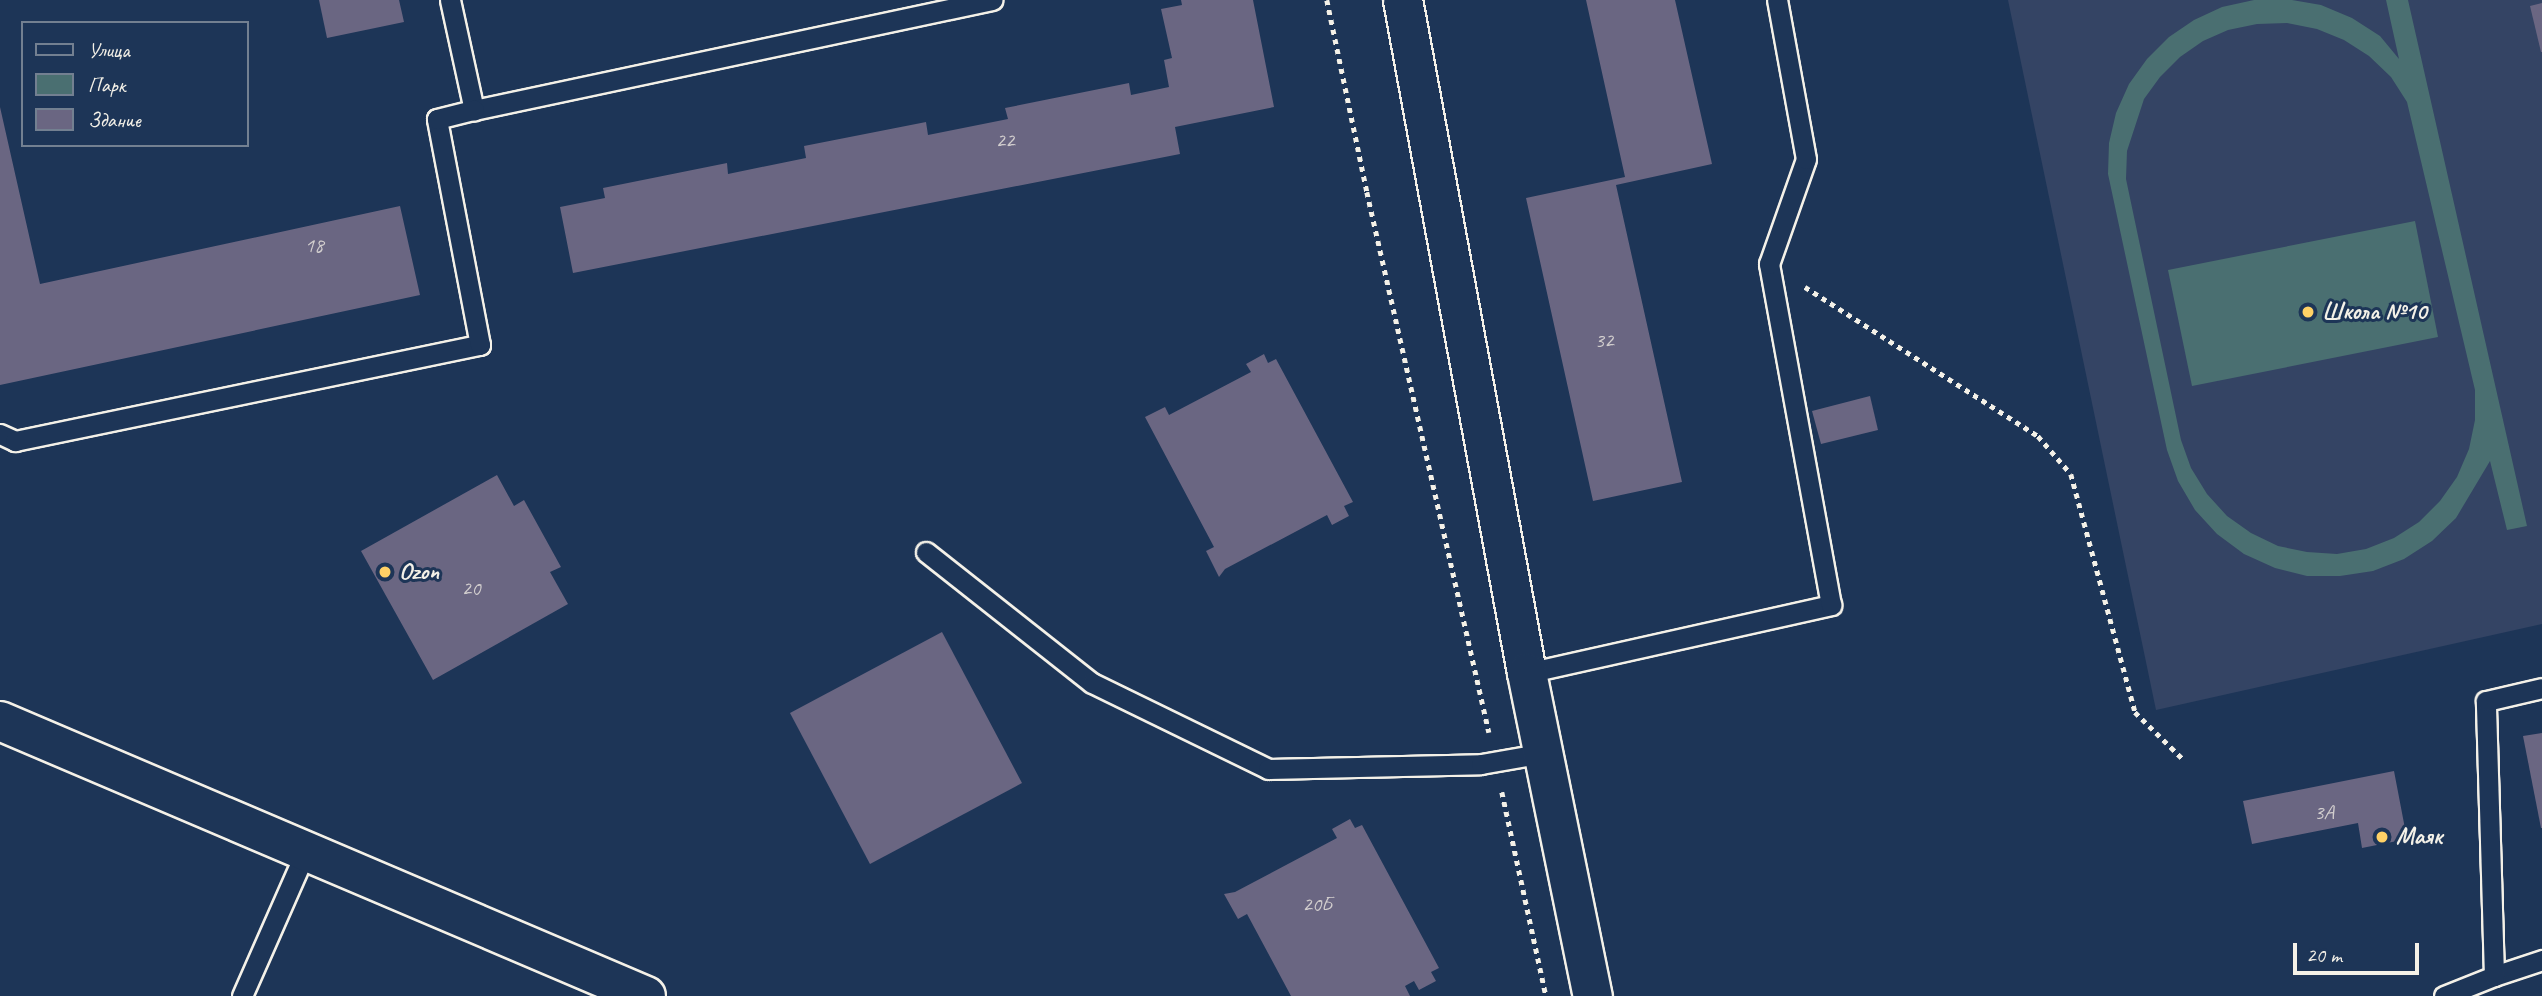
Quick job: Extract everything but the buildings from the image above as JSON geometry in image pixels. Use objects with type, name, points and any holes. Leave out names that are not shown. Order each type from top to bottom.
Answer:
[{"type":"street","points":[[1403,0],[1527,673],[1592,996]]},
{"type":"street","points":[[0,721],[646,996]]},
{"type":"lane","points":[[450,0],[474,110]]},
{"type":"lane","points":[[0,434],[15,441],[480,345],[437,119],[992,0]]},
{"type":"lane","points":[[1527,673],[1831,606],[1769,264],[1806,159],[1777,0]]},
{"type":"lane","points":[[926,552],[1092,683],[1268,769],[1495,762],[1544,753]]},
{"type":"lane","points":[[2494,976],[2486,701],[2542,688]]},
{"type":"lane","points":[[242,996],[306,851]]},
{"type":"lane","points":[[2444,996],[2542,960]]},
{"type":"path","points":[[1327,0],[1367,192],[1546,996]]},
{"type":"path","points":[[1769,264],[2038,436],[2071,474],[2135,712],[2184,760]]},
{"type":"shaded area","name":"Школа №10","points":[[2008,0],[2542,0],[2542,624],[2156,710]]},
{"type":"green space","points":[[2254,0],[2292,0],[2321,5],[2352,18],[2380,36],[2399,59],[2386,0],[2408,0],[2527,526],[2507,530],[2490,461],[2456,518],[2432,541],[2404,559],[2373,571],[2340,576],[2307,576],[2275,568],[2244,554],[2217,534],[2195,510],[2178,481],[2167,450],[2108,174],[2109,143],[2116,113],[2129,84],[2147,59],[2169,37],[2194,20],[2222,7]],"holes":[[[2287,23],[2317,29],[2344,40],[2369,56],[2391,77],[2407,102],[2475,390],[2475,420],[2469,449],[2457,477],[2440,501],[2419,522],[2394,538],[2366,549],[2337,554],[2278,546],[2251,533],[2227,516],[2207,494],[2191,468],[2181,440],[2126,179],[2127,151],[2144,99],[2160,77],[2180,57],[2203,41],[2228,30],[2257,24]]]},
{"type":"green space","points":[[2415,221],[2438,337],[2192,386],[2168,270]]},
{"type":"place","name":"Школа №10","points":[[2308,312]]},
{"type":"place","name":"Ozon","points":[[385,572]]},
{"type":"place","name":"Маяк","points":[[2382,837]]}]
